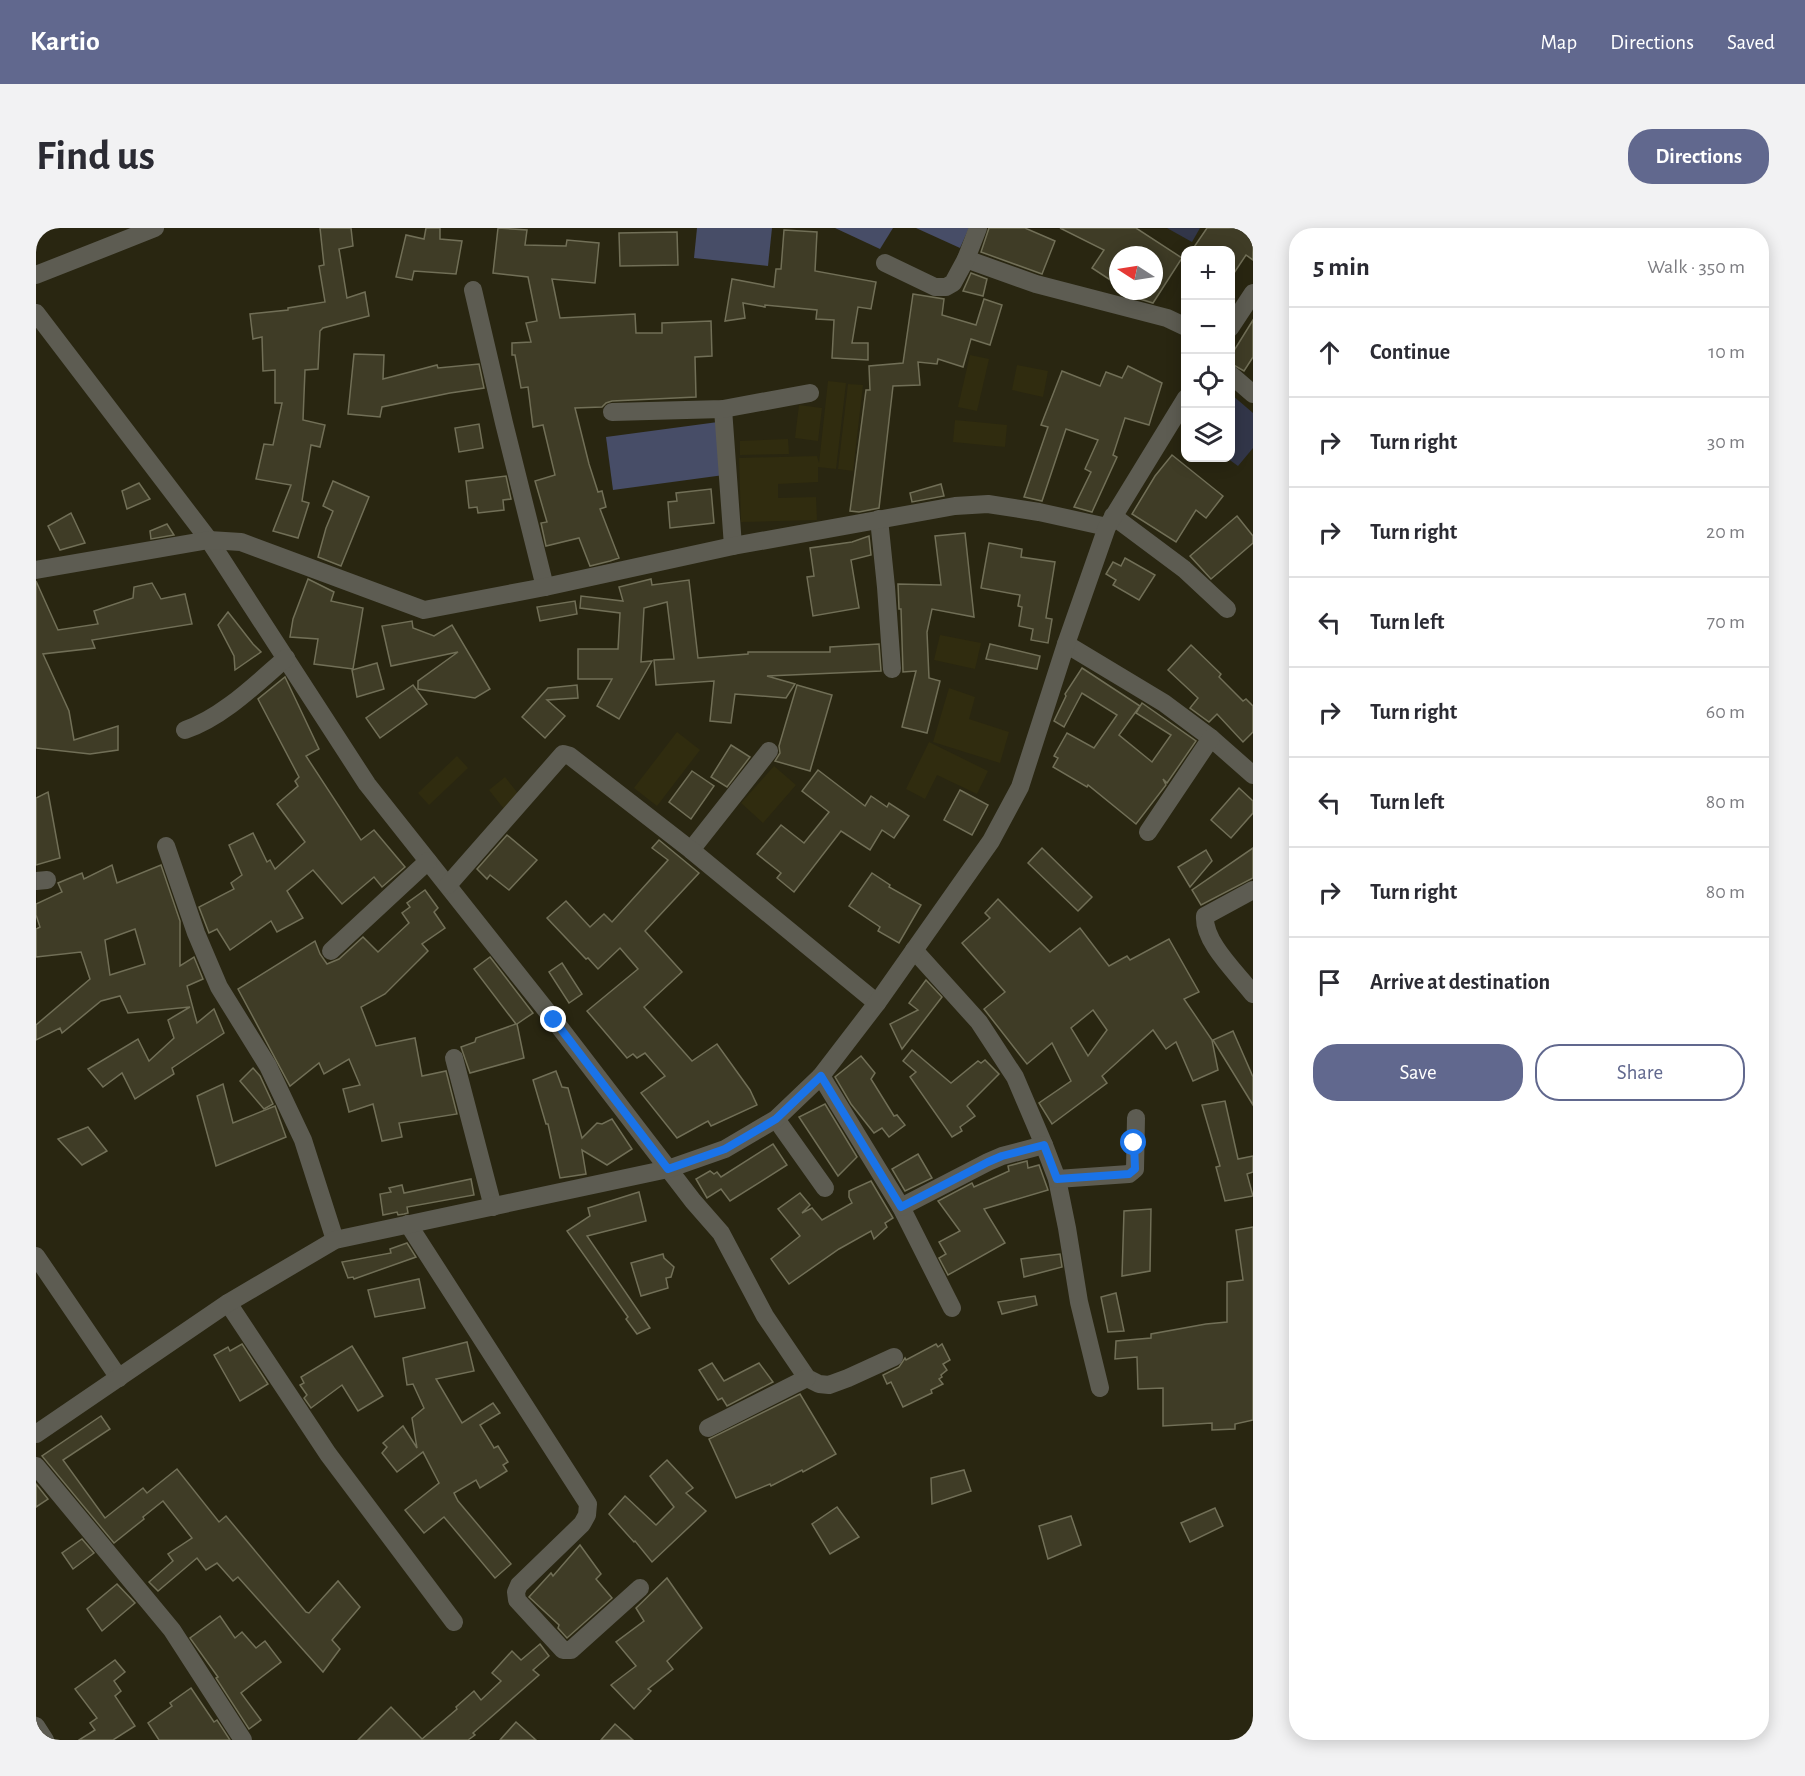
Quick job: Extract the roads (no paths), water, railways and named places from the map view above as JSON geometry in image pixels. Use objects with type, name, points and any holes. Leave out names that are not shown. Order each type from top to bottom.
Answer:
[{"type":"street","points":[[36,275],[155,228]]},
{"type":"street","points":[[885,263],[935,287],[946,287],[953,283],[966,259],[978,228]]},
{"type":"street","points":[[966,259],[1036,284],[1167,318],[1181,325]]},
{"type":"street","points":[[473,290],[545,587]]},
{"type":"street","points":[[1235,320],[1253,293]]},
{"type":"street","points":[[36,313],[209,540],[367,784],[668,1169],[721,1233],[765,1316],[807,1378],[819,1384],[829,1384],[894,1357]]},
{"type":"street","points":[[1235,378],[1253,394]]},
{"type":"street","points":[[612,412],[723,409],[810,393]]},
{"type":"street","points":[[36,1434],[228,1303],[335,1240],[668,1169],[725,1149],[776,1119],[821,1076],[877,1002],[991,841],[1020,787],[1066,644],[1110,521],[1181,405]]},
{"type":"street","points":[[723,409],[733,546]]},
{"type":"street","points":[[36,570],[209,540],[241,542],[424,610],[545,587],[733,546],[955,506],[988,504],[1110,521],[1184,569],[1227,609]]},
{"type":"street","points":[[879,519],[892,669]]},
{"type":"street","points":[[1066,644],[1164,703],[1211,738],[1253,775]]},
{"type":"street","points":[[185,730],[198,726],[239,698],[286,658]]},
{"type":"street","points":[[1148,832],[1211,738]]},
{"type":"street","points":[[690,850],[769,751]]},
{"type":"street","points":[[448,885],[563,754],[570,756],[690,850],[877,1002]]},
{"type":"street","points":[[166,846],[196,933],[219,987],[268,1066],[303,1140],[335,1240]]},
{"type":"street","points":[[331,951],[428,861]]},
{"type":"street","points":[[1253,890],[1204,916],[1204,925],[1210,939],[1253,994]]},
{"type":"street","points":[[914,950],[979,1022],[1015,1077],[1044,1145],[1057,1179],[1079,1302],[1100,1388]]},
{"type":"street","points":[[454,1058],[493,1207]]},
{"type":"street","points":[[821,1076],[901,1207],[952,1308]]},
{"type":"street","points":[[1057,1179],[1129,1174],[1135,1169],[1136,1118]]},
{"type":"street","points":[[776,1119],[825,1188]]},
{"type":"street","points":[[901,1207],[988,1162],[1044,1145]]},
{"type":"street","points":[[408,1224],[588,1504],[587,1515],[582,1524],[519,1586],[516,1592],[517,1600],[563,1650],[571,1650],[640,1588]]},
{"type":"street","points":[[36,1256],[119,1378]]},
{"type":"street","points":[[228,1303],[328,1454],[454,1622]]},
{"type":"street","points":[[708,1428],[807,1378]]},
{"type":"street","points":[[36,1466],[172,1630],[243,1740]]},
{"type":"street","points":[[36,1726],[45,1740]]}]
